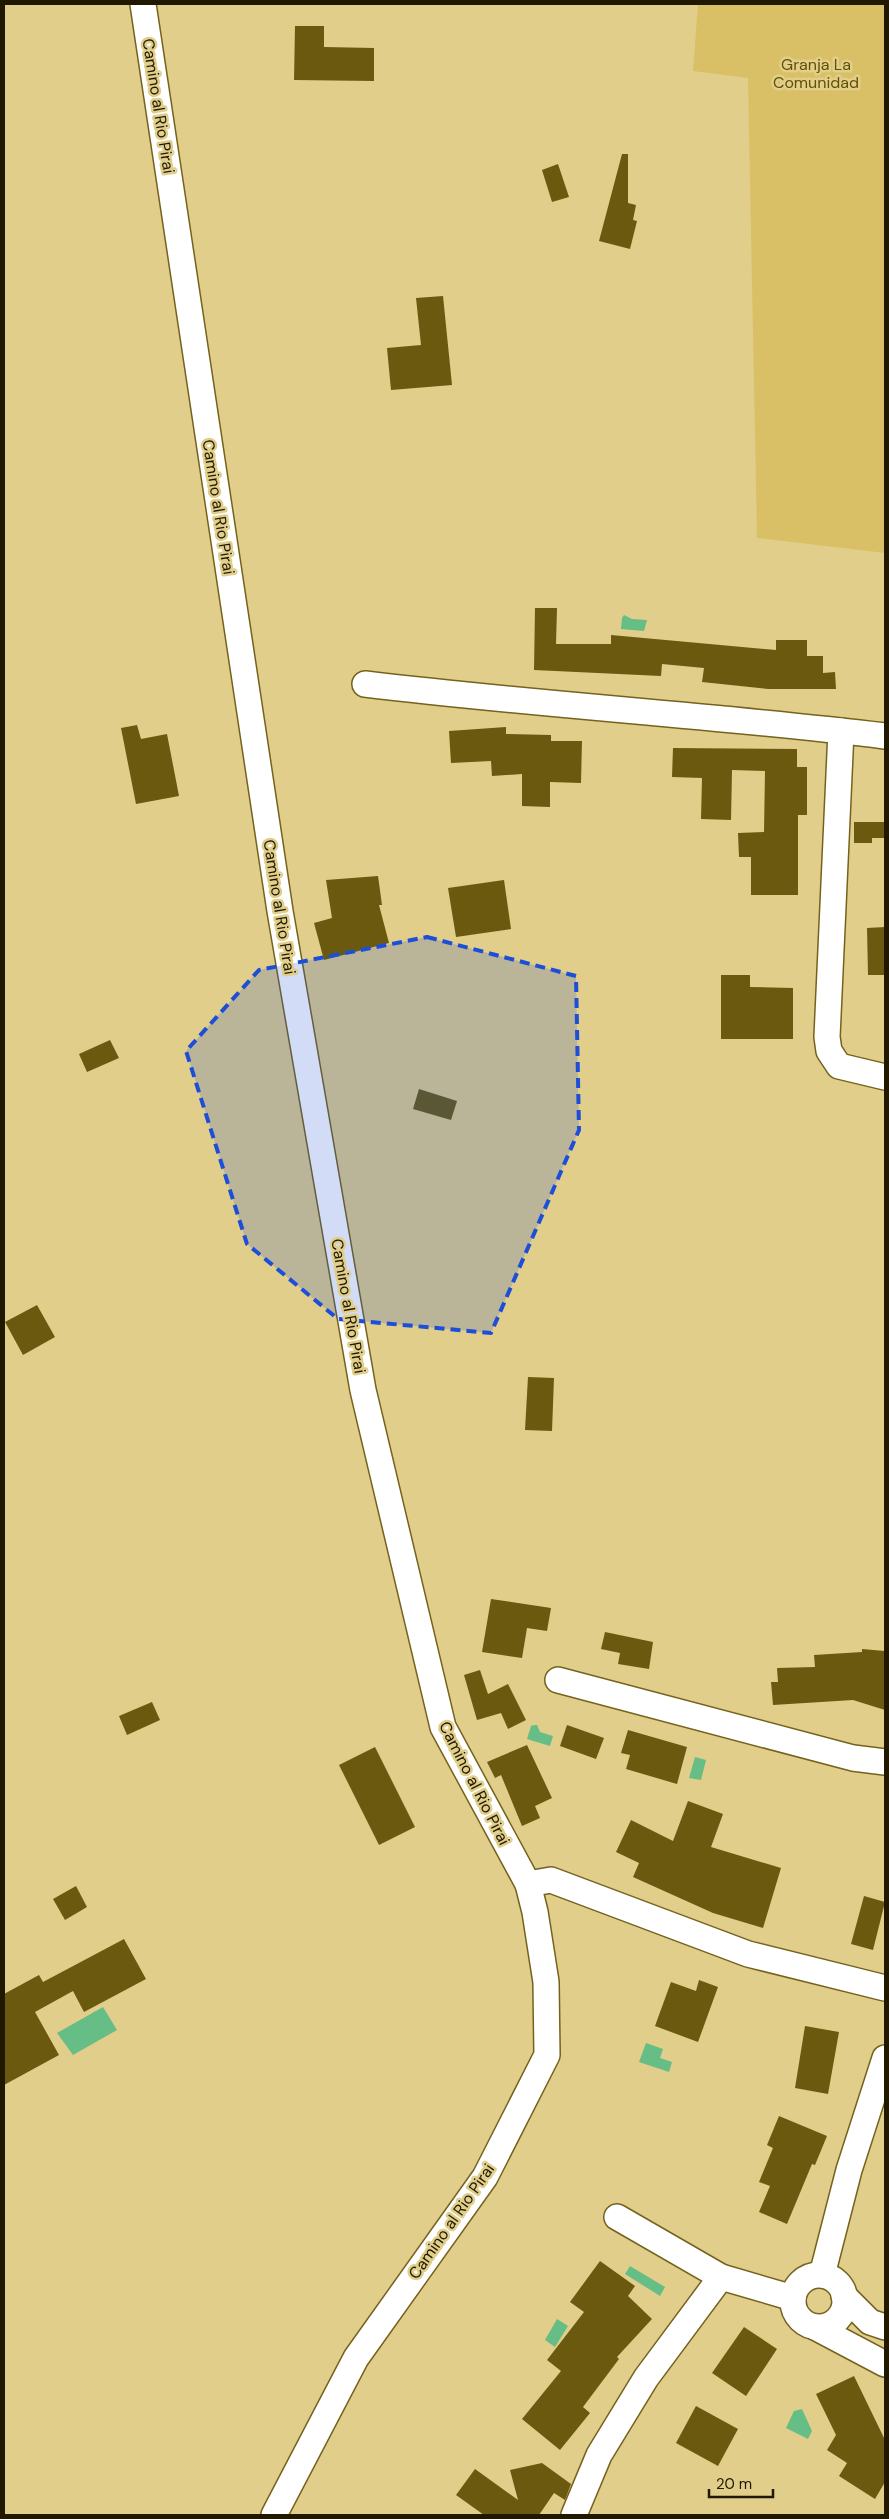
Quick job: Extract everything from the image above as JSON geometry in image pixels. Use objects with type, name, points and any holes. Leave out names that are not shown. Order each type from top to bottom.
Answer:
[{"type":"street","name":"Camino al Rio Pirai","points":[[143,4],[280,910],[363,1390],[443,1727],[528,1884],[535,1912],[546,1982],[547,2055],[485,2176],[356,2358],[274,2515]]},
{"type":"street","points":[[366,684],[485,698],[885,736]]},
{"type":"street","points":[[841,731],[827,1036],[829,1051],[839,1066],[885,1076]]},
{"type":"street","points":[[558,1680],[853,1758],[885,1762]]},
{"type":"street","points":[[528,1884],[551,1880],[748,1954],[885,1988]]},
{"type":"street","points":[[822,2275],[849,2170],[885,2058]]},
{"type":"street","points":[[617,2217],[680,2251],[721,2276],[793,2298]]},
{"type":"street","points":[[885,2327],[870,2322],[844,2296],[837,2282],[822,2275],[806,2278],[800,2283],[793,2298],[796,2313],[808,2324],[885,2364]]},
{"type":"street","points":[[574,2515],[599,2455],[646,2378],[721,2276]]},
{"type":"street","points":[[815,2327],[824,2327],[838,2319],[842,2312],[844,2296]]},
{"type":"highlighted area","points":[[427,937],[576,976],[579,1130],[491,1333],[338,1319],[247,1244],[186,1051],[259,970]]},
{"type":"green space","name":"Granja La Comunidad","points":[[698,4],[885,4],[885,553],[757,538],[748,78],[693,71]]},
{"type":"shaded area","points":[[624,615],[632,619],[647,620],[644,631],[621,629]]},
{"type":"shaded area","points":[[537,1725],[540,1732],[553,1736],[550,1746],[527,1739],[531,1726]]},
{"type":"shaded area","points":[[695,1757],[706,1760],[701,1780],[689,1778]]},
{"type":"shaded area","points":[[103,2007],[117,2030],[73,2055],[57,2033]]},
{"type":"shaded area","points":[[646,2043],[663,2049],[660,2058],[672,2062],[669,2072],[639,2062]]},
{"type":"shaded area","points":[[630,2266],[665,2287],[660,2296],[625,2274]]},
{"type":"shaded area","points":[[557,2319],[568,2326],[555,2347],[545,2340]]},
{"type":"shaded area","points":[[802,2409],[812,2431],[808,2439],[786,2428],[794,2411]]},
{"type":"building","points":[[295,26],[324,26],[324,47],[374,48],[374,81],[294,80]]},
{"type":"building","points":[[622,154],[628,154],[628,203],[636,205],[633,220],[637,221],[630,249],[599,241]]},
{"type":"building","points":[[558,164],[569,197],[552,202],[542,170]]},
{"type":"building","points":[[443,296],[452,385],[391,390],[387,348],[421,345],[416,298]]},
{"type":"building","points":[[535,608],[557,608],[556,644],[611,644],[611,635],[776,650],[776,640],[807,640],[807,656],[823,656],[823,673],[835,672],[836,689],[768,689],[702,682],[704,668],[662,664],[661,676],[534,670]]},
{"type":"building","points":[[137,725],[141,739],[167,734],[179,796],[136,804],[121,728]]},
{"type":"building","points":[[506,727],[506,734],[551,735],[551,741],[582,741],[581,783],[550,782],[550,807],[522,806],[522,774],[492,776],[491,761],[451,763],[449,731]]},
{"type":"building","points":[[673,748],[797,749],[797,767],[807,767],[807,815],[798,815],[798,895],[751,895],[751,857],[739,857],[738,833],[764,832],[765,771],[732,770],[731,820],[701,819],[702,778],[672,777]]},
{"type":"building","points":[[854,822],[885,822],[885,838],[872,838],[872,843],[854,843]]},
{"type":"building","points":[[378,876],[382,905],[379,905],[389,943],[324,960],[314,923],[332,918],[326,880]]},
{"type":"building","points":[[504,880],[511,929],[456,937],[448,888]]},
{"type":"building","points":[[885,927],[885,975],[868,975],[867,928]]},
{"type":"building","points":[[721,975],[750,975],[750,987],[793,988],[793,1039],[721,1039]]},
{"type":"building","points":[[110,1040],[119,1058],[87,1072],[79,1054]]},
{"type":"building","points":[[419,1089],[457,1101],[451,1120],[413,1109]]},
{"type":"building","points":[[37,1305],[55,1337],[23,1355],[5,1322]]},
{"type":"building","points":[[528,1377],[554,1378],[552,1431],[525,1430]]},
{"type":"building","points":[[491,1599],[551,1608],[547,1631],[527,1628],[522,1658],[482,1652]]},
{"type":"building","points":[[605,1632],[653,1642],[649,1669],[618,1664],[620,1653],[601,1649]]},
{"type":"building","points":[[862,1649],[885,1651],[885,1710],[853,1700],[773,1705],[771,1682],[778,1682],[777,1668],[815,1667],[814,1655],[862,1652]]},
{"type":"building","points":[[480,1670],[488,1694],[508,1684],[526,1720],[508,1729],[501,1713],[477,1720],[464,1675]]},
{"type":"building","points":[[152,1702],[160,1720],[127,1735],[119,1716]]},
{"type":"building","points":[[567,1725],[604,1738],[596,1759],[560,1746]]},
{"type":"building","points":[[628,1730],[687,1747],[677,1784],[626,1769],[630,1755],[621,1753]]},
{"type":"building","points":[[527,1745],[552,1798],[535,1806],[540,1818],[522,1826],[501,1775],[495,1778],[487,1762]]},
{"type":"building","points":[[375,1747],[415,1827],[379,1845],[339,1765]]},
{"type":"building","points":[[688,1801],[723,1814],[711,1847],[781,1868],[763,1928],[713,1913],[633,1877],[639,1863],[616,1852],[631,1820],[673,1841]]},
{"type":"building","points":[[76,1886],[87,1907],[65,1920],[53,1899]]},
{"type":"building","points":[[864,1896],[885,1902],[873,1950],[851,1944]]},
{"type":"building","points":[[124,1939],[146,1979],[84,2012],[73,1991],[35,2012],[59,2055],[4,2085],[4,1994],[39,1975],[43,1982]]},
{"type":"building","points":[[699,1980],[718,1987],[698,2042],[655,2026],[671,1982],[696,1991]]},
{"type":"building","points":[[805,2026],[839,2032],[828,2094],[795,2088]]},
{"type":"building","points":[[779,2116],[827,2136],[815,2165],[812,2164],[787,2224],[759,2212],[770,2186],[759,2182],[773,2148],[767,2145]]},
{"type":"building","points":[[600,2261],[635,2286],[628,2296],[652,2319],[617,2357],[619,2359],[583,2407],[590,2413],[560,2450],[522,2419],[561,2371],[547,2360],[584,2312],[570,2302]]},
{"type":"building","points":[[744,2327],[777,2349],[746,2396],[712,2373]]},
{"type":"building","points":[[854,2376],[885,2440],[885,2482],[875,2499],[839,2476],[847,2463],[827,2450],[836,2435],[816,2394]]},
{"type":"building","points":[[696,2406],[738,2429],[718,2466],[676,2443]]},
{"type":"building","points":[[542,2463],[571,2484],[565,2500],[554,2493],[539,2515],[484,2515],[456,2495],[475,2469],[518,2500],[510,2470]]}]
